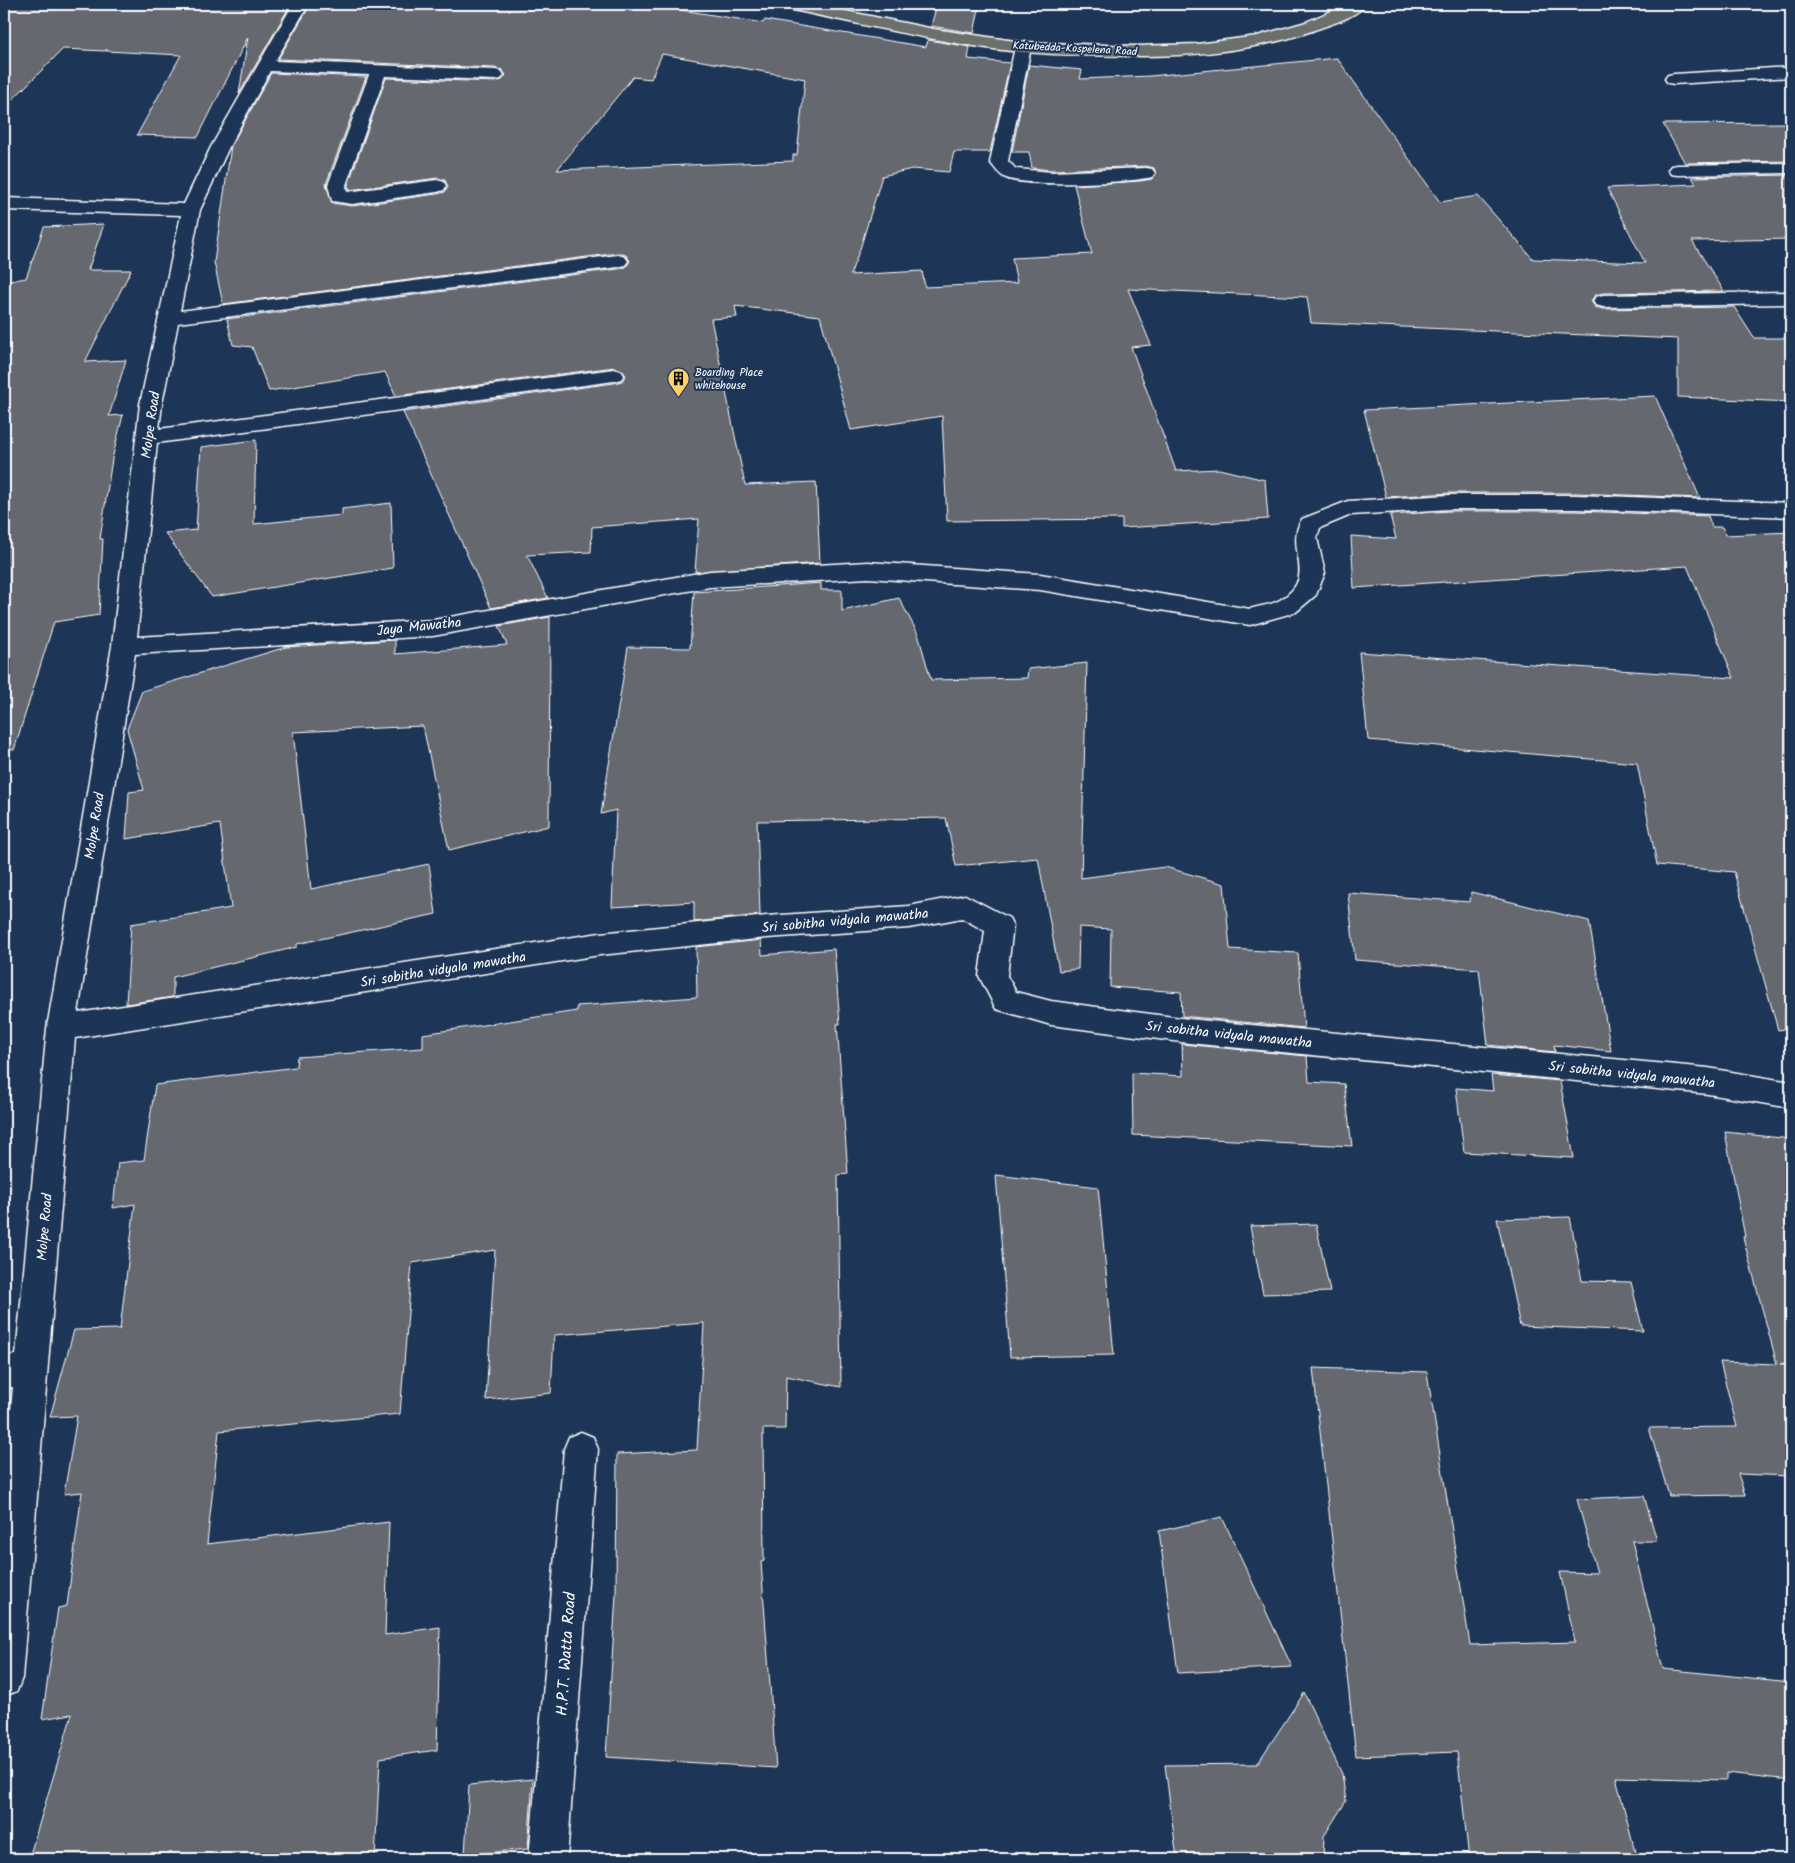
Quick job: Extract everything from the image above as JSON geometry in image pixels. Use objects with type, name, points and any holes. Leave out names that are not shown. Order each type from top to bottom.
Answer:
[{"type":"main road","name":"Katubedda-Kospelena Road","points":[[788,4],[978,41],[1023,47],[1094,51],[1186,51],[1233,45],[1277,37],[1308,27],[1358,4]]},
{"type":"street","name":"Molpe Road","points":[[4,1678],[18,1371],[61,1028],[124,646],[151,404],[191,210],[220,147],[264,66],[302,4]]},
{"type":"street","points":[[1023,47],[999,162],[1010,174],[1053,178],[1146,173]]},
{"type":"street","points":[[264,66],[495,75]]},
{"type":"street","points":[[379,70],[337,185],[339,197],[352,198],[437,186]]},
{"type":"street","points":[[1674,79],[1791,72]]},
{"type":"street","points":[[1677,170],[1791,168]]},
{"type":"street","points":[[4,204],[191,210]]},
{"type":"street","points":[[169,318],[618,261]]},
{"type":"street","points":[[1603,300],[1791,298]]},
{"type":"street","points":[[148,437],[614,375]]},
{"type":"street","name":"Jaya Mawatha","points":[[124,646],[433,628],[710,579],[868,570],[1040,582],[1250,617],[1288,606],[1308,589],[1313,574],[1306,538],[1310,524],[1348,508],[1450,502],[1576,502],[1791,510]]},
{"type":"street","name":"Sri sobitha vidyala mawatha","points":[[61,1028],[600,944],[767,927],[909,917],[965,906],[999,926],[993,976],[1006,1001],[1051,1013],[1189,1031],[1708,1081],[1791,1096]]},
{"type":"street","name":"H.P.T. Watta Road","points":[[548,1859],[581,1449]]},
{"type":"building","points":[[4,4],[291,4],[239,94],[248,37],[198,137],[137,135],[181,55],[106,51],[107,49],[105,51],[63,49],[4,108]]},
{"type":"building","points":[[311,4],[644,4],[763,23],[765,20],[926,47],[928,40],[970,47],[968,59],[1010,63],[990,152],[954,152],[949,172],[912,169],[882,176],[860,249],[850,275],[922,271],[925,287],[1017,283],[1012,258],[1092,254],[1074,185],[1140,181],[1152,179],[1156,174],[1154,168],[1146,166],[1053,170],[1032,168],[1029,152],[1012,152],[1029,65],[1082,70],[1080,79],[1150,76],[1337,58],[1440,202],[1478,196],[1533,259],[1645,263],[1607,188],[1696,184],[1692,177],[1791,175],[1791,239],[1692,241],[1724,291],[1603,293],[1595,295],[1591,301],[1595,307],[1603,309],[1734,307],[1754,338],[1791,338],[1791,402],[1678,397],[1678,339],[1311,323],[1307,297],[1128,289],[1151,345],[1131,347],[1176,471],[1219,469],[1265,480],[1268,519],[1122,528],[1122,519],[947,521],[942,416],[851,430],[820,316],[735,306],[737,317],[711,319],[745,485],[816,482],[820,563],[695,572],[699,519],[592,527],[591,552],[527,555],[548,598],[491,608],[403,412],[614,383],[622,381],[626,376],[622,370],[614,367],[396,396],[385,372],[269,391],[252,347],[233,345],[227,319],[618,269],[626,267],[630,261],[626,255],[618,253],[223,304],[214,262],[231,146],[271,73],[366,77],[326,184],[332,203],[352,206],[437,194],[445,192],[448,187],[445,180],[437,178],[349,190],[348,185],[386,78],[495,82],[502,80],[506,75],[502,70],[495,68],[278,59]],"holes":[[[662,54],[805,79],[797,155],[793,155],[793,161],[557,170],[633,77],[651,79]]]},
{"type":"building","points":[[937,4],[980,4],[974,33],[931,26]]},
{"type":"building","points":[[1791,123],[1791,161],[1685,163],[1663,124]]},
{"type":"building","points":[[104,224],[88,270],[131,270],[85,362],[126,360],[109,416],[123,415],[112,459],[100,539],[103,539],[99,615],[54,622],[14,750],[4,749],[4,282],[26,278],[44,227]]},
{"type":"building","points":[[1655,396],[1700,498],[1576,493],[1450,493],[1386,497],[1364,410]]},
{"type":"building","points":[[256,440],[254,524],[342,515],[342,509],[391,503],[393,568],[212,597],[165,533],[196,530],[201,447]]},
{"type":"building","points":[[1450,511],[1576,511],[1708,516],[1712,527],[1722,527],[1726,535],[1791,532],[1791,1028],[1778,1030],[1734,872],[1657,865],[1637,763],[1368,740],[1359,652],[1734,678],[1687,566],[1354,588],[1351,536],[1396,539],[1390,515]]},
{"type":"building","points":[[821,583],[821,590],[842,590],[842,611],[899,598],[918,634],[931,680],[1027,678],[1028,669],[1087,663],[1081,878],[1165,867],[1224,884],[1230,949],[1298,953],[1304,1028],[1182,1016],[1181,992],[1110,987],[1111,929],[1079,927],[1078,969],[1059,971],[1038,858],[956,866],[946,818],[757,821],[760,915],[694,922],[694,902],[612,907],[616,810],[601,814],[628,647],[690,648],[694,592]]},
{"type":"building","points":[[550,617],[549,826],[449,850],[423,726],[293,732],[311,889],[429,864],[436,914],[297,944],[297,947],[173,977],[173,997],[126,1004],[131,924],[231,908],[220,824],[126,839],[129,792],[144,790],[127,729],[142,691],[286,647],[395,640],[395,654],[507,645],[499,626]]},
{"type":"building","points":[[1471,892],[1589,921],[1611,1051],[1554,1045],[1555,1052],[1488,1045],[1479,969],[1355,960],[1348,893],[1470,902]]},
{"type":"building","points":[[761,940],[762,955],[834,949],[840,1024],[837,1024],[848,1174],[838,1175],[841,1387],[786,1376],[785,1429],[763,1429],[764,1561],[761,1562],[776,1768],[606,1757],[616,1594],[617,1454],[697,1450],[704,1323],[554,1335],[551,1393],[486,1400],[495,1250],[412,1263],[400,1414],[219,1431],[207,1544],[389,1522],[385,1635],[440,1627],[437,1750],[380,1758],[375,1859],[29,1858],[72,1714],[42,1719],[58,1608],[67,1606],[82,1492],[64,1494],[77,1416],[50,1417],[74,1330],[120,1329],[135,1204],[113,1208],[118,1163],[144,1160],[155,1085],[296,1067],[297,1057],[423,1048],[423,1034],[577,1011],[577,1006],[697,997],[696,947]]},
{"type":"building","points":[[1182,1044],[1307,1056],[1309,1082],[1344,1084],[1352,1146],[1133,1135],[1132,1073],[1183,1076]]},
{"type":"building","points":[[1491,1075],[1560,1081],[1574,1158],[1464,1152],[1456,1088],[1493,1091]]},
{"type":"building","points":[[1725,1132],[1791,1139],[1791,1362],[1780,1364],[1791,1364],[1791,1476],[1738,1474],[1745,1495],[1669,1496],[1649,1428],[1737,1427],[1720,1362],[1777,1364],[1743,1237],[1745,1237]]},
{"type":"building","points":[[996,1175],[1098,1187],[1114,1355],[1010,1357]]},
{"type":"building","points":[[1570,1217],[1582,1281],[1631,1282],[1643,1331],[1520,1326],[1497,1219]]},
{"type":"building","points":[[1316,1224],[1330,1292],[1263,1294],[1250,1226]]},
{"type":"building","points":[[1313,1368],[1427,1372],[1470,1645],[1575,1642],[1560,1572],[1597,1573],[1577,1499],[1644,1496],[1657,1541],[1632,1541],[1663,1669],[1791,1682],[1791,1780],[1726,1773],[1726,1780],[1616,1777],[1637,1859],[1469,1859],[1457,1752],[1356,1756]]},
{"type":"building","points":[[1222,1517],[1292,1667],[1178,1673],[1159,1531]]},
{"type":"building","points":[[1304,1693],[1342,1774],[1346,1801],[1324,1836],[1323,1859],[1177,1859],[1165,1765],[1257,1764]]},
{"type":"building","points":[[533,1779],[528,1849],[465,1855],[469,1785]]},
{"type":"place","name":"Boarding Place whitehouse","points":[[679,397]]}]
